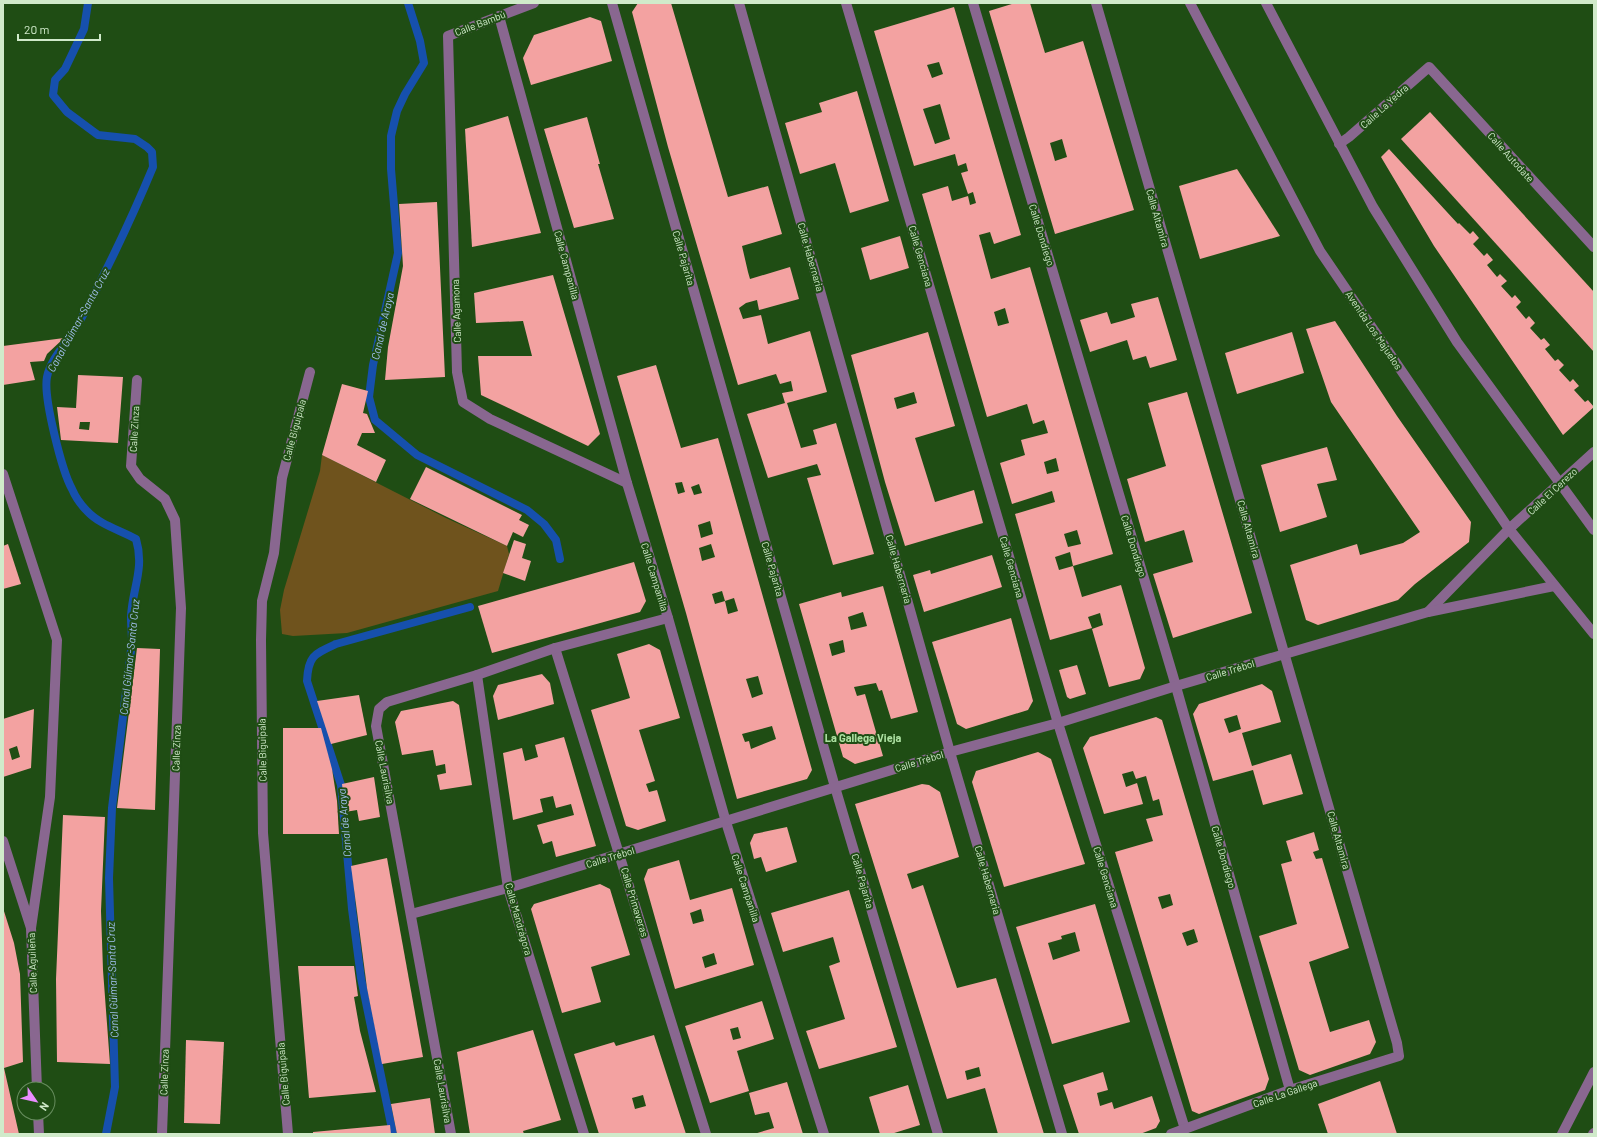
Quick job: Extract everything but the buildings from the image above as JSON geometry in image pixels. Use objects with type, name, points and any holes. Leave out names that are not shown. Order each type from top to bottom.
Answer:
[{"type":"street","name":"Calle Bambú","points":[[448,36],[534,3]]},
{"type":"street","name":"Calle Pajarita","points":[[612,3],[835,787],[938,1134]]},
{"type":"street","name":"Calle Habernaria","points":[[739,3],[950,752],[1062,1134]]},
{"type":"street","name":"Calle Genciana","points":[[846,3],[1058,723],[1185,1130]]},
{"type":"street","name":"Calle Dondiego","points":[[973,3],[1176,686],[1290,1090]]},
{"type":"street","name":"Calle Altamira","points":[[1096,3],[1286,654],[1395,1036],[1399,1056]]},
{"type":"street","name":"Avenida Los Majuelos","points":[[1190,3],[1320,251],[1510,530],[1594,634]]},
{"type":"street","points":[[1266,3],[1339,144],[1374,207],[1457,342],[1594,530]]},
{"type":"street","name":"Calle Campanilla","points":[[499,16],[627,483],[668,618],[726,822],[824,1134]]},
{"type":"street","name":"Calle Agamona","points":[[448,36],[457,372],[462,402],[490,419],[627,483]]},
{"type":"street","name":"Calle La Yedra","points":[[1339,144],[1429,67]]},
{"type":"street","name":"Calle Autodate","points":[[1429,67],[1594,247]]},
{"type":"street","name":"Calle Biguipala","points":[[288,1134],[263,833],[262,601],[274,553],[282,478],[310,372]]},
{"type":"street","name":"Calle Zinza","points":[[136,380],[132,466],[140,479],[165,500],[175,520],[181,608],[162,1134]]},
{"type":"street","name":"Calle El Cerezo","points":[[1428,612],[1510,530],[1594,452]]},
{"type":"street","points":[[3,474],[57,640],[50,797],[31,928]]},
{"type":"street","name":"Calle Trébol","points":[[411,914],[508,888],[950,752],[1058,723],[1176,686],[1428,612],[1554,586]]},
{"type":"street","name":"Calle Laurisilva","points":[[451,1134],[376,726],[379,709],[387,702],[477,675],[555,648],[668,618]]},
{"type":"street","name":"Calle Primaveras","points":[[555,648],[706,1134]]},
{"type":"street","name":"Calle Mandrágora","points":[[477,675],[508,888],[584,1134]]},
{"type":"street","name":"Calle Aguileña","points":[[3,841],[31,928],[37,1081]]},
{"type":"street","name":"Calle La Gallega","points":[[1172,1134],[1290,1090],[1399,1056]]},
{"type":"street","points":[[1562,1134],[1594,1072]]},
{"type":"street","points":[[38,1121],[39,1134]]},
{"type":"shaded area","points":[[322,455],[446,518],[507,546],[509,554],[498,591],[347,633],[293,636],[282,634],[280,610],[284,590],[320,471]]},
{"type":"waterway","name":"Canal Güímar-Santa Cruz","points":[[88,3],[84,29],[65,69],[55,80],[53,95],[67,112],[98,135],[135,139],[147,147],[152,152],[153,167],[127,226],[89,304],[75,330],[52,363],[47,377],[48,400],[54,434],[63,467],[75,495],[92,516],[110,527],[136,539],[139,560],[139,569],[131,617],[132,642],[112,808],[109,878],[115,1087],[106,1134]]},
{"type":"waterway","name":"Canal de Araya","points":[[408,3],[420,41],[424,63],[405,94],[397,111],[391,136],[391,169],[398,253],[373,365],[369,397],[375,420],[417,455],[527,510],[544,524],[556,540],[560,559]]},
{"type":"waterway","name":"Canal de Araya","points":[[393,1134],[361,978],[352,909],[341,785],[307,681],[309,666],[317,654],[322,650],[336,644],[470,607]]},
{"type":"district","name":"La Gallega Vieja","points":[[863,737]]}]
